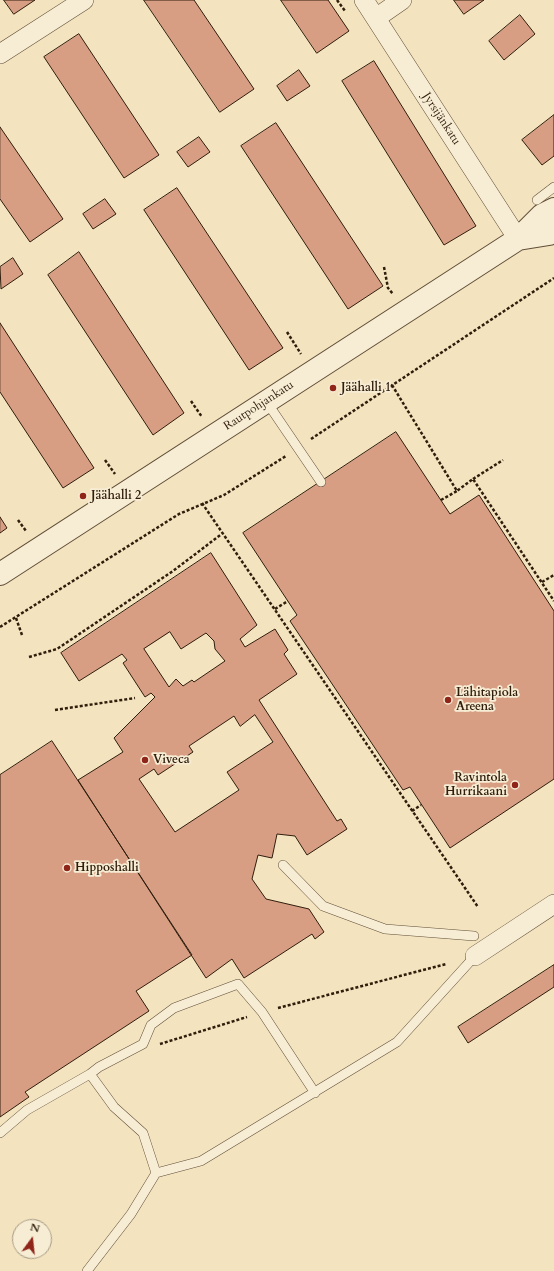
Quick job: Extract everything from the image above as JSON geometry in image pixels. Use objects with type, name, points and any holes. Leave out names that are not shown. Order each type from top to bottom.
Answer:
[{"type":"street","points":[[0,54],[84,0]]},
{"type":"street","name":"Jyrsijänkatu","points":[[364,0],[518,239]]},
{"type":"street","points":[[376,18],[402,0]]},
{"type":"street","name":"Rautpohjankatu","points":[[0,574],[518,239],[542,214],[545,204]]},
{"type":"street","name":"Rautpohjankatu","points":[[518,239],[554,232]]},
{"type":"street","points":[[475,956],[554,904]]},
{"type":"lane","points":[[545,204],[554,187]]},
{"type":"lane","points":[[266,401],[321,482]]},
{"type":"lane","points":[[283,865],[323,906],[385,929],[474,936]]},
{"type":"lane","points":[[87,1271],[131,1214],[156,1172],[201,1161],[397,1042],[475,956]]},
{"type":"lane","points":[[0,1133],[27,1110],[90,1074],[99,1067],[143,1044],[151,1025],[174,1008],[238,984],[262,1012],[315,1093]]},
{"type":"lane","points":[[90,1074],[114,1107],[143,1133],[156,1172]]},
{"type":"path","points":[[384,267],[388,288],[393,295]]},
{"type":"path","points":[[0,627],[179,514],[224,495],[299,448],[554,278]]},
{"type":"path","points":[[287,332],[301,354]]},
{"type":"path","points":[[392,385],[457,490]]},
{"type":"path","points":[[191,401],[203,418]]},
{"type":"path","points":[[105,460],[116,475]]},
{"type":"path","points":[[441,500],[503,460]]},
{"type":"path","points":[[473,479],[554,600]]},
{"type":"path","points":[[202,503],[478,907]]},
{"type":"path","points":[[18,520],[28,534]]},
{"type":"path","points":[[29,657],[58,649],[173,571],[223,533]]},
{"type":"path","points":[[542,582],[554,575]]},
{"type":"path","points":[[275,609],[288,601]]},
{"type":"path","points":[[16,618],[22,635]]},
{"type":"path","points":[[55,710],[135,698]]},
{"type":"path","points":[[412,811],[421,805]]},
{"type":"path","points":[[143,1044],[159,1045],[262,1012],[475,956]]},
{"type":"building","points":[[4,0],[35,0],[14,14]]},
{"type":"building","points":[[144,0],[194,0],[254,89],[220,112]]},
{"type":"building","points":[[281,0],[328,0],[349,31],[317,53]]},
{"type":"building","points":[[454,0],[484,0],[464,14]]},
{"type":"building","points":[[520,15],[535,34],[504,60],[489,41]]},
{"type":"building","points":[[79,34],[159,155],[124,178],[44,57]]},
{"type":"building","points":[[374,61],[476,226],[444,245],[342,81]]},
{"type":"building","points":[[299,70],[310,86],[287,101],[277,86]]},
{"type":"building","points":[[554,115],[554,156],[542,165],[522,140]]},
{"type":"building","points":[[276,123],[383,286],[348,309],[241,146]]},
{"type":"building","points":[[0,127],[63,219],[30,242],[0,199]]},
{"type":"building","points":[[199,137],[210,152],[188,167],[177,152]]},
{"type":"building","points":[[177,188],[283,348],[249,370],[144,210]]},
{"type":"building","points":[[105,199],[116,214],[93,229],[83,214]]},
{"type":"building","points":[[79,252],[184,413],[153,435],[48,275]]},
{"type":"building","points":[[13,258],[23,274],[1,289],[0,267]]},
{"type":"building","points":[[0,323],[94,468],[63,488],[0,392]]},
{"type":"building","name":"Lähitapiola Areena","points":[[396,432],[450,514],[479,495],[554,611],[554,779],[450,848],[410,787],[403,790],[290,621],[297,615],[243,533]]},
{"type":"building","points":[[0,517],[7,528],[0,533]]},
{"type":"building","name":"Viveca","points":[[211,553],[257,625],[240,639],[245,647],[275,629],[288,650],[284,654],[297,674],[259,700],[337,821],[341,819],[347,829],[307,855],[295,836],[277,834],[272,858],[258,855],[252,879],[266,899],[309,909],[324,932],[315,939],[312,934],[244,978],[232,959],[206,978],[78,780],[123,752],[114,738],[155,697],[151,693],[145,697],[123,663],[127,660],[122,654],[79,681],[61,653]],"holes":[[[170,632],[181,649],[206,633],[214,641],[215,649],[225,661],[194,682],[192,680],[183,686],[176,679],[169,687],[144,649]],[[255,715],[273,742],[227,772],[239,790],[175,832],[139,779],[154,769],[158,775],[193,752],[189,746],[234,716],[240,726]]]},
{"type":"building","name":"Hipposhalli","points":[[52,741],[192,955],[136,991],[149,1011],[25,1092],[29,1097],[0,1117],[0,775]]},
{"type":"building","points":[[554,965],[554,987],[468,1043],[458,1027]]},
{"type":"place","name":"Jäähalli 1","points":[[333,388]]},
{"type":"place","name":"Jäähalli 2","points":[[83,496]]},
{"type":"place","name":"Lähitapiola Areena","points":[[448,700]]},
{"type":"place","name":"Viveca","points":[[145,760]]},
{"type":"place","name":"Ravintola Hurrikaani","points":[[515,785]]},
{"type":"place","name":"Hipposhalli","points":[[67,868]]}]
